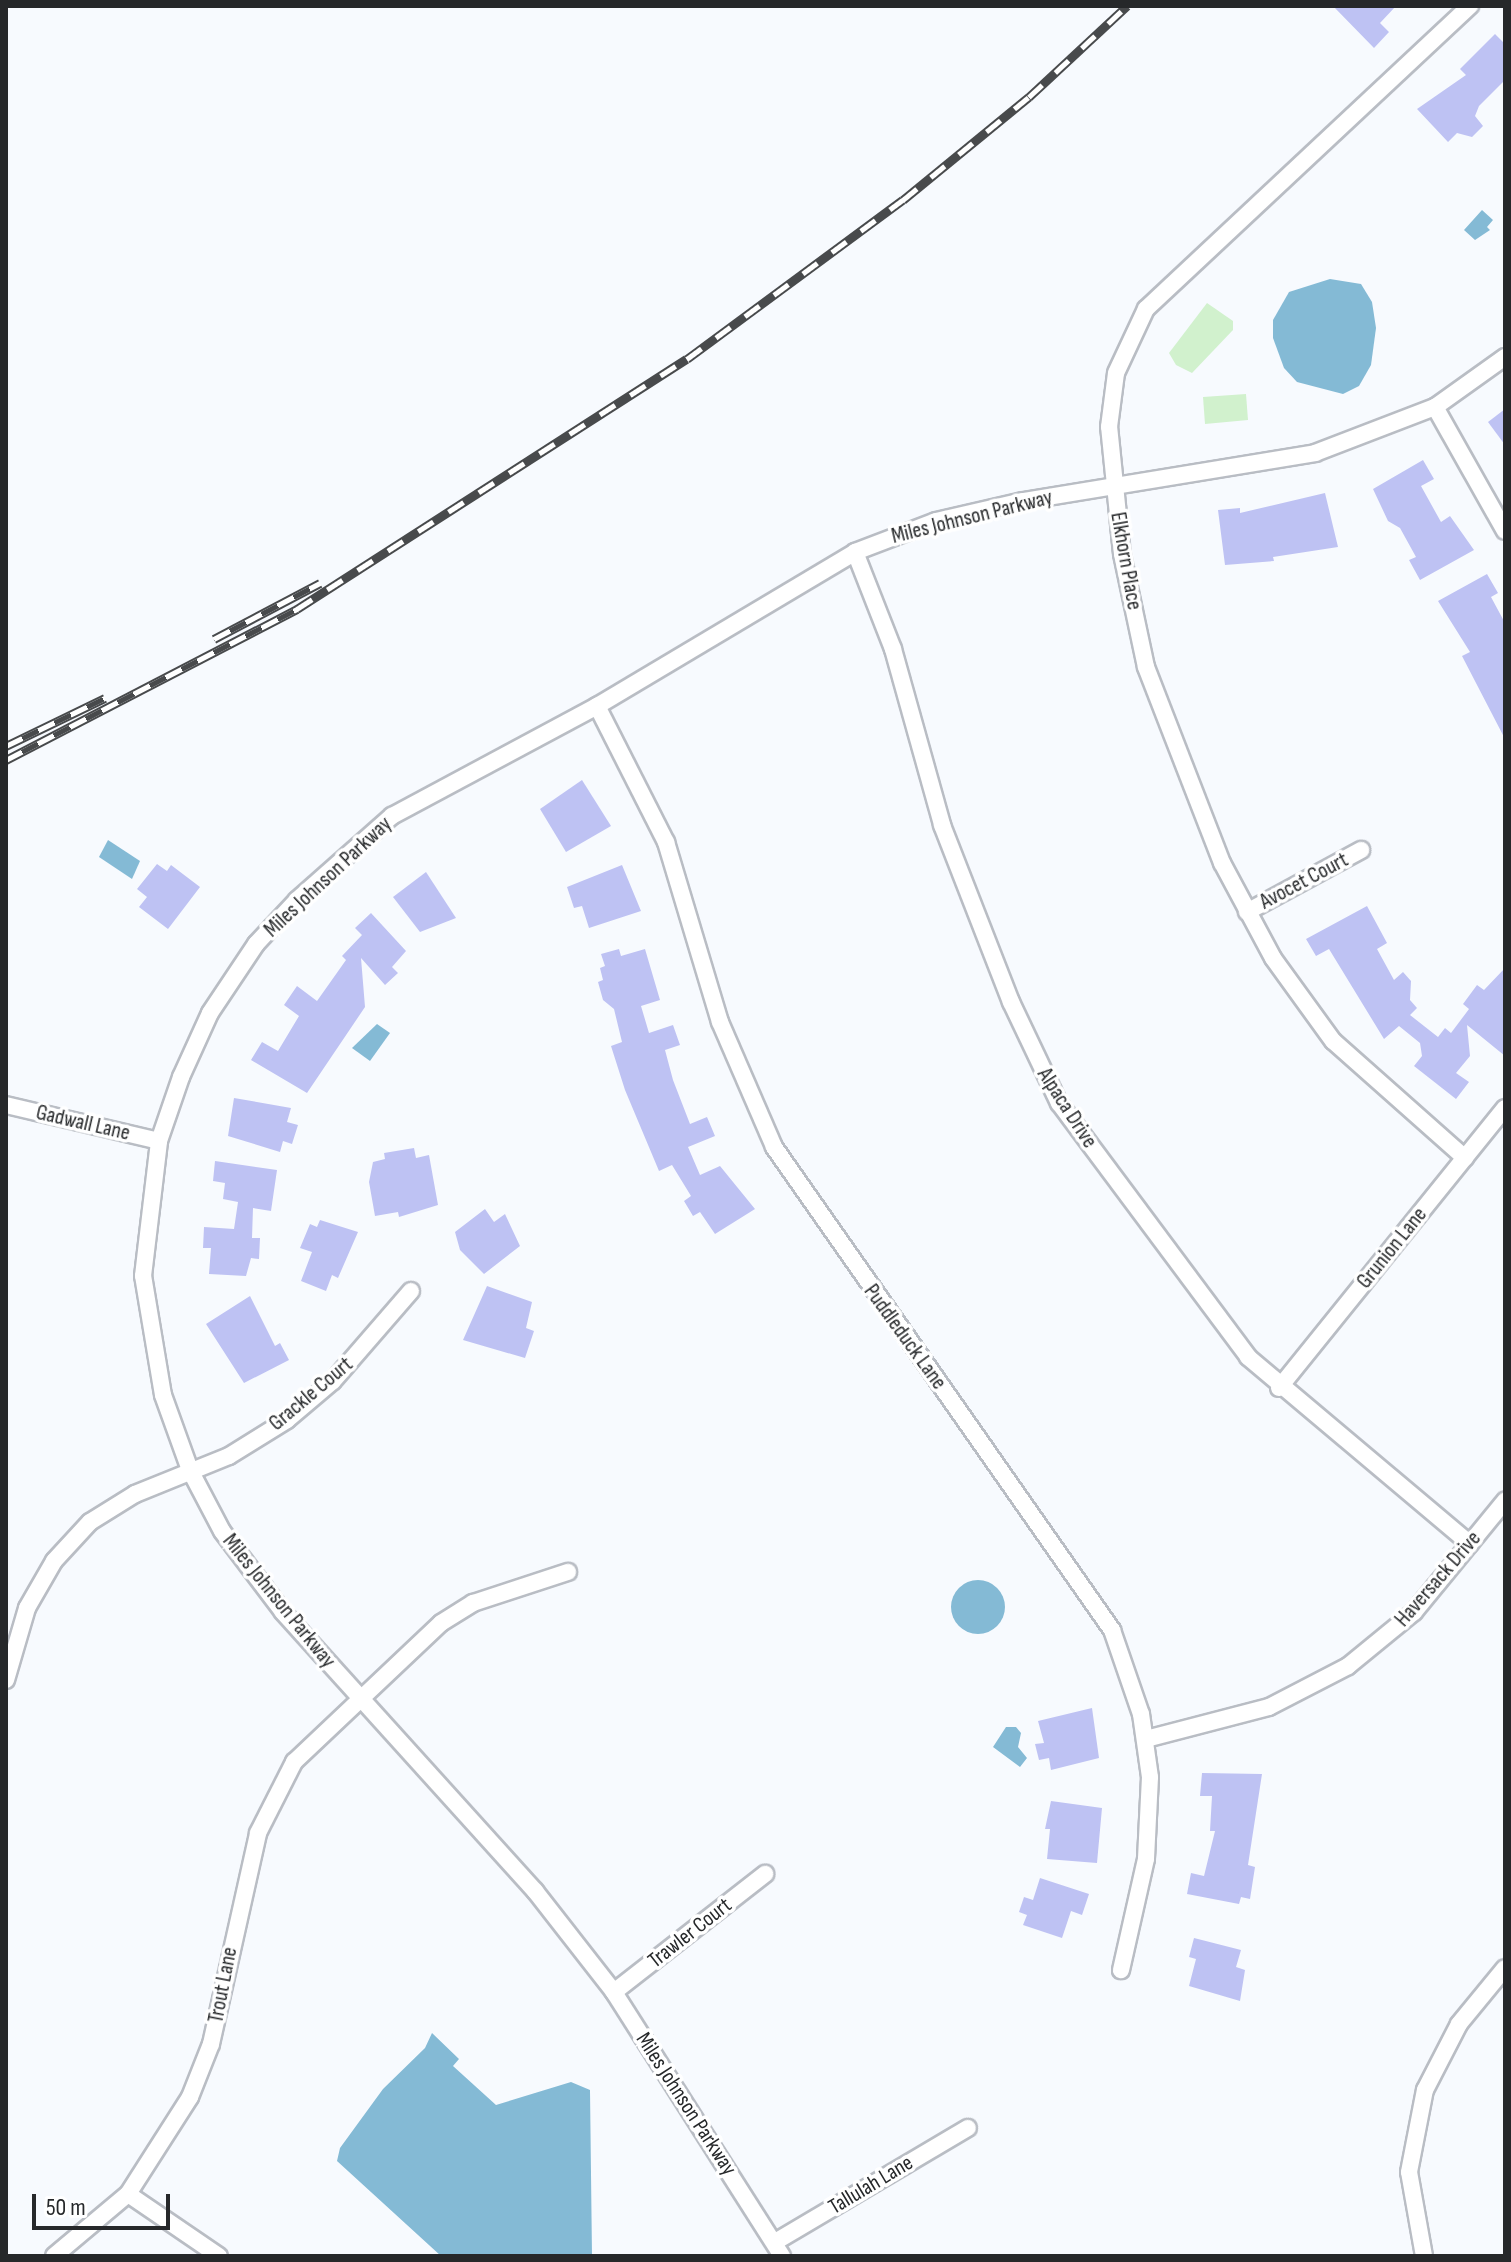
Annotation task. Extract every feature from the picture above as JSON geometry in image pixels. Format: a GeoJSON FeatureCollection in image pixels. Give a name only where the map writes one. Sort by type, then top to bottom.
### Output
{"type":"FeatureCollection","features":[{"type":"Feature","properties":{"kind":"street","name":"Elkhorn Place"},"geometry":{"type":"LineString","coordinates":[[1465,1158],[1333,1041],[1247,912],[1222,863],[1146,667],[1113,485],[1112,392],[1121,356],[1146,309],[1470,6]]}},
{"type":"Feature","properties":{"kind":"street","name":"Miles Johnson Parkway"},"geometry":{"type":"LineString","coordinates":[[778,2249],[614,1992],[535,1891],[249,1571],[190,1470],[163,1395],[143,1276],[159,1141],[210,1013],[256,944],[297,900],[392,816],[597,706],[855,552],[936,521],[1113,485],[1315,453],[1435,407],[1505,357]]}},
{"type":"Feature","properties":{"kind":"street"},"geometry":{"type":"LineString","coordinates":[[1435,407],[1505,531]]}},
{"type":"Feature","properties":{"kind":"street","name":"Alpaca Drive"},"geometry":{"type":"LineString","coordinates":[[855,552],[893,649],[942,825],[1041,1070],[1059,1103],[1220,1323],[1279,1388],[1470,1544]]}},
{"type":"Feature","properties":{"kind":"street","name":"Puddleduck Lane"},"geometry":{"type":"LineString","coordinates":[[597,706],[666,842],[720,1022],[768,1134],[831,1235],[1094,1600],[1129,1674],[1146,1739],[1146,1859],[1121,1970]]}},
{"type":"Feature","properties":{"kind":"street","name":"Avocet Court"},"geometry":{"type":"LineString","coordinates":[[1247,912],[1361,850]]}},
{"type":"Feature","properties":{"kind":"street","name":"Gadwall Lane"},"geometry":{"type":"LineString","coordinates":[[6,1105],[159,1141]]}},
{"type":"Feature","properties":{"kind":"street","name":"Grunion Lane"},"geometry":{"type":"LineString","coordinates":[[1279,1388],[1505,1108]]}},
{"type":"Feature","properties":{"kind":"street","name":"Grackle Court"},"geometry":{"type":"LineString","coordinates":[[6,1680],[27,1608],[74,1538],[113,1506],[190,1470],[229,1456],[287,1420],[333,1381],[411,1291]]}},
{"type":"Feature","properties":{"kind":"street","name":"Haversack Drive"},"geometry":{"type":"LineString","coordinates":[[1146,1739],[1269,1707],[1348,1666],[1414,1612],[1505,1501]]}},
{"type":"Feature","properties":{"kind":"street","name":"Trout Lane"},"geometry":{"type":"LineString","coordinates":[[54,2256],[128,2194],[176,2125],[207,2056],[265,1813],[294,1762],[359,1695],[441,1623],[473,1603],[568,1572]]}},
{"type":"Feature","properties":{"kind":"street","name":"Trawler Court"},"geometry":{"type":"LineString","coordinates":[[614,1992],[765,1874]]}},
{"type":"Feature","properties":{"kind":"street"},"geometry":{"type":"LineString","coordinates":[[1424,2256],[1409,2172],[1425,2090],[1459,2024],[1505,1968]]}},
{"type":"Feature","properties":{"kind":"street","name":"Tallulah Lane"},"geometry":{"type":"LineString","coordinates":[[778,2249],[968,2128]]}},
{"type":"Feature","properties":{"kind":"street"},"geometry":{"type":"LineString","coordinates":[[128,2194],[219,2256]]}},
{"type":"Feature","properties":{"kind":"green space"},"geometry":{"type":"Polygon","coordinates":[[[1207,303],[1233,321],[1233,330],[1192,373],[1176,365],[1169,353],[1207,303]]]}},
{"type":"Feature","properties":{"kind":"green space"},"geometry":{"type":"Polygon","coordinates":[[[1246,394],[1248,420],[1205,424],[1203,397],[1246,394]]]}},
{"type":"Feature","properties":{"kind":"water"},"geometry":{"type":"Polygon","coordinates":[[[1482,210],[1493,220],[1487,227],[1490,230],[1475,240],[1464,230],[1482,210]]]}},
{"type":"Feature","properties":{"kind":"water"},"geometry":{"type":"Polygon","coordinates":[[[1330,279],[1361,284],[1372,302],[1376,328],[1371,365],[1359,386],[1343,394],[1297,382],[1284,368],[1273,338],[1273,320],[1289,292],[1330,279]]]}},
{"type":"Feature","properties":{"kind":"water"},"geometry":{"type":"Polygon","coordinates":[[[108,840],[140,861],[132,879],[99,857],[108,840]]]}},
{"type":"Feature","properties":{"kind":"water"},"geometry":{"type":"Polygon","coordinates":[[[377,1024],[390,1033],[370,1061],[352,1048],[377,1024]]]}},
{"type":"Feature","properties":{"kind":"water"},"geometry":{"type":"Polygon","coordinates":[[[978,1580],[997,1588],[1005,1607],[997,1626],[978,1634],[959,1626],[951,1607],[959,1588],[978,1580]]]}},
{"type":"Feature","properties":{"kind":"water"},"geometry":{"type":"Polygon","coordinates":[[[1006,1727],[1016,1727],[1021,1733],[1018,1747],[1027,1758],[1020,1767],[993,1747],[1006,1727]]]}},
{"type":"Feature","properties":{"kind":"water"},"geometry":{"type":"Polygon","coordinates":[[[432,2033],[459,2059],[453,2066],[496,2105],[571,2082],[590,2090],[592,2256],[441,2256],[337,2161],[340,2148],[383,2089],[425,2048],[432,2033]]]}},
{"type":"Feature","properties":{"kind":"building"},"geometry":{"type":"Polygon","coordinates":[[[1333,6],[1396,6],[1380,23],[1389,32],[1374,48],[1333,6]]]}},
{"type":"Feature","properties":{"kind":"building"},"geometry":{"type":"Polygon","coordinates":[[[1495,34],[1505,44],[1505,80],[1479,106],[1475,116],[1483,126],[1472,137],[1457,133],[1448,142],[1417,109],[1466,75],[1460,69],[1495,34]]]}},
{"type":"Feature","properties":{"kind":"building"},"geometry":{"type":"Polygon","coordinates":[[[1505,409],[1505,445],[1488,422],[1505,409]]]}},
{"type":"Feature","properties":{"kind":"building"},"geometry":{"type":"Polygon","coordinates":[[[1423,460],[1434,479],[1421,486],[1441,522],[1450,516],[1474,550],[1420,580],[1409,560],[1416,557],[1400,528],[1388,521],[1373,489],[1423,460]]]}},
{"type":"Feature","properties":{"kind":"building"},"geometry":{"type":"Polygon","coordinates":[[[1325,493],[1338,547],[1273,557],[1274,561],[1225,565],[1218,510],[1240,508],[1240,513],[1325,493]]]}},
{"type":"Feature","properties":{"kind":"building"},"geometry":{"type":"Polygon","coordinates":[[[1487,574],[1498,593],[1491,597],[1505,623],[1505,739],[1462,656],[1470,652],[1438,601],[1487,574]]]}},
{"type":"Feature","properties":{"kind":"building"},"geometry":{"type":"Polygon","coordinates":[[[582,780],[611,826],[566,852],[540,809],[582,780]]]}},
{"type":"Feature","properties":{"kind":"building"},"geometry":{"type":"Polygon","coordinates":[[[157,864],[167,871],[171,865],[200,887],[168,929],[139,907],[147,897],[137,889],[157,864]]]}},
{"type":"Feature","properties":{"kind":"building"},"geometry":{"type":"Polygon","coordinates":[[[622,865],[641,911],[589,928],[582,906],[574,908],[567,887],[622,865]]]}},
{"type":"Feature","properties":{"kind":"building"},"geometry":{"type":"Polygon","coordinates":[[[426,872],[456,918],[420,932],[393,897],[426,872]]]}},
{"type":"Feature","properties":{"kind":"building"},"geometry":{"type":"Polygon","coordinates":[[[1367,906],[1387,943],[1377,949],[1394,980],[1403,972],[1411,981],[1410,1000],[1417,1008],[1410,1015],[1438,1037],[1445,1028],[1451,1033],[1469,1009],[1463,1004],[1477,985],[1484,990],[1505,968],[1505,1056],[1467,1025],[1470,1056],[1456,1073],[1469,1082],[1456,1099],[1414,1066],[1422,1056],[1420,1043],[1399,1026],[1384,1039],[1329,949],[1316,956],[1306,939],[1367,906]]]}},
{"type":"Feature","properties":{"kind":"building"},"geometry":{"type":"Polygon","coordinates":[[[371,913],[406,951],[392,967],[398,973],[385,985],[361,958],[365,1007],[307,1093],[251,1060],[262,1042],[278,1051],[299,1016],[284,1005],[297,986],[317,1001],[346,960],[342,956],[362,935],[355,928],[371,913]]]}},
{"type":"Feature","properties":{"kind":"building"},"geometry":{"type":"Polygon","coordinates":[[[619,949],[621,956],[645,949],[660,1000],[641,1006],[649,1033],[673,1025],[680,1045],[665,1050],[673,1080],[690,1124],[707,1117],[715,1136],[688,1147],[700,1175],[720,1166],[755,1209],[715,1234],[700,1212],[693,1216],[684,1201],[691,1196],[672,1165],[659,1171],[625,1090],[611,1046],[622,1042],[614,1009],[603,1000],[598,982],[603,980],[600,968],[605,966],[601,954],[619,949]]]}},
{"type":"Feature","properties":{"kind":"building"},"geometry":{"type":"Polygon","coordinates":[[[234,1098],[291,1108],[287,1122],[298,1125],[292,1144],[283,1141],[280,1152],[228,1136],[234,1098]]]}},
{"type":"Feature","properties":{"kind":"building"},"geometry":{"type":"Polygon","coordinates":[[[414,1148],[416,1158],[429,1155],[438,1205],[399,1217],[398,1212],[375,1216],[369,1182],[373,1162],[385,1159],[384,1153],[414,1148]]]}},
{"type":"Feature","properties":{"kind":"building"},"geometry":{"type":"Polygon","coordinates":[[[215,1161],[277,1170],[271,1211],[253,1208],[252,1238],[260,1238],[259,1259],[251,1258],[246,1276],[209,1274],[211,1248],[203,1248],[204,1227],[234,1229],[238,1202],[223,1199],[225,1183],[213,1181],[215,1161]]]}},
{"type":"Feature","properties":{"kind":"building"},"geometry":{"type":"Polygon","coordinates":[[[485,1209],[494,1222],[505,1214],[520,1246],[484,1274],[460,1250],[455,1232],[485,1209]]]}},
{"type":"Feature","properties":{"kind":"building"},"geometry":{"type":"Polygon","coordinates":[[[320,1220],[358,1232],[338,1278],[332,1275],[326,1291],[301,1281],[312,1252],[300,1248],[310,1224],[317,1227],[320,1220]]]}},
{"type":"Feature","properties":{"kind":"building"},"geometry":{"type":"Polygon","coordinates":[[[487,1286],[532,1302],[526,1328],[534,1331],[525,1358],[463,1340],[487,1286]]]}},
{"type":"Feature","properties":{"kind":"building"},"geometry":{"type":"Polygon","coordinates":[[[250,1296],[275,1346],[280,1343],[289,1360],[244,1383],[206,1324],[250,1296]]]}},
{"type":"Feature","properties":{"kind":"building"},"geometry":{"type":"Polygon","coordinates":[[[1092,1708],[1099,1758],[1051,1770],[1049,1758],[1039,1760],[1035,1744],[1044,1743],[1038,1721],[1092,1708]]]}},
{"type":"Feature","properties":{"kind":"building"},"geometry":{"type":"Polygon","coordinates":[[[1202,1773],[1262,1774],[1248,1865],[1255,1867],[1250,1899],[1241,1897],[1239,1904],[1187,1894],[1191,1873],[1204,1876],[1215,1831],[1210,1831],[1212,1796],[1200,1796],[1202,1773]]]}},
{"type":"Feature","properties":{"kind":"building"},"geometry":{"type":"Polygon","coordinates":[[[1051,1801],[1102,1808],[1097,1863],[1047,1859],[1050,1829],[1045,1829],[1051,1801]]]}},
{"type":"Feature","properties":{"kind":"building"},"geometry":{"type":"Polygon","coordinates":[[[1040,1878],[1089,1894],[1082,1915],[1071,1911],[1062,1938],[1023,1925],[1027,1915],[1019,1912],[1024,1897],[1033,1900],[1040,1878]]]}},
{"type":"Feature","properties":{"kind":"building"},"geometry":{"type":"Polygon","coordinates":[[[1194,1938],[1241,1950],[1236,1967],[1245,1970],[1240,2001],[1189,1986],[1196,1959],[1189,1957],[1194,1938]]]}},
{"type":"Feature","properties":{"kind":"railway"},"geometry":{"type":"LineString","coordinates":[[6,760],[297,609],[687,359],[903,200],[1029,97],[1127,6]]}},
{"type":"Feature","properties":{"kind":"railway"},"geometry":{"type":"LineString","coordinates":[[214,639],[320,583]]}},
{"type":"Feature","properties":{"kind":"railway"},"geometry":{"type":"LineString","coordinates":[[6,746],[105,698]]}}]}
